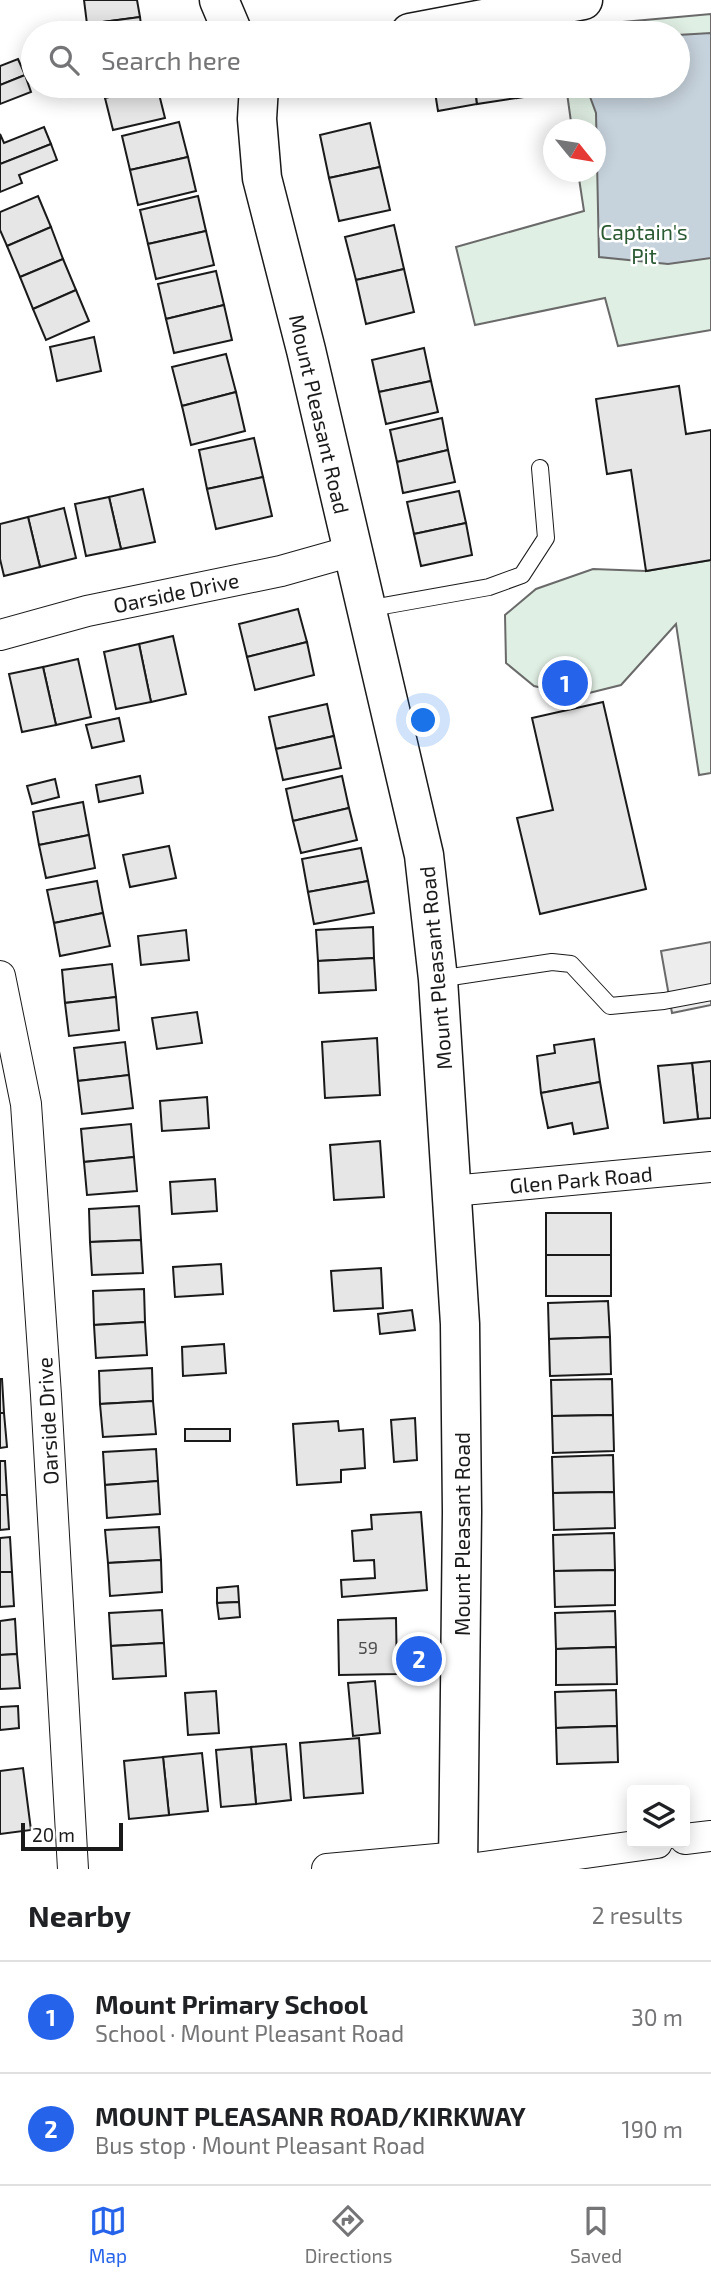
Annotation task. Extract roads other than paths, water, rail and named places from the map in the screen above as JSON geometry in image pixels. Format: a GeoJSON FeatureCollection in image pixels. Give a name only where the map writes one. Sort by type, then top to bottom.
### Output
{"type":"FeatureCollection","features":[{"type":"Feature","properties":{"kind":"street"},"geometry":{"type":"LineString","coordinates":[[219,0],[228,21]]}},
{"type":"Feature","properties":{"kind":"street"},"geometry":{"type":"LineString","coordinates":[[473,21],[583,0]]}},
{"type":"Feature","properties":{"kind":"street","name":"Mount Pleasant Road"},"geometry":{"type":"LineString","coordinates":[[258,98],[257,119],[262,178],[306,350],[424,855],[438,979],[460,1324],[462,1865]]}},
{"type":"Feature","properties":{"kind":"street","name":"Oarside Drive"},"geometry":{"type":"LineString","coordinates":[[0,635],[87,611],[281,571],[352,551]]}},
{"type":"Feature","properties":{"kind":"street","name":"Oarside Drive"},"geometry":{"type":"LineString","coordinates":[[0,976],[3,1015],[26,1104],[73,1869]]}},
{"type":"Feature","properties":{"kind":"street","name":"Glen Park Road"},"geometry":{"type":"LineString","coordinates":[[452,1191],[711,1167]]}},
{"type":"Feature","properties":{"kind":"street"},"geometry":{"type":"LineString","coordinates":[[690,1838],[711,1836]]}},
{"type":"Feature","properties":{"kind":"street"},"geometry":{"type":"LineString","coordinates":[[327,1869],[462,1865],[627,1846]]}},
{"type":"Feature","properties":{"kind":"lane"},"geometry":{"type":"LineString","coordinates":[[366,609],[489,587],[522,575],[546,538],[540,468]]}},
{"type":"Feature","properties":{"kind":"lane"},"geometry":{"type":"LineString","coordinates":[[438,979],[552,962],[571,964],[610,1006],[664,1001],[711,992]]}},
{"type":"Feature","properties":{"kind":"place","name":"Mount Primary School"},"geometry":{"type":"Point","coordinates":[565,683]}},
{"type":"Feature","properties":{"kind":"place","name":"MOUNT PLEASANR ROAD/KIRKWAY"},"geometry":{"type":"Point","coordinates":[419,1659]}},
{"type":"Feature","properties":{"kind":"park label","name":"Captain's Pit"},"geometry":{"type":"Point","coordinates":[644,243]}}]}
